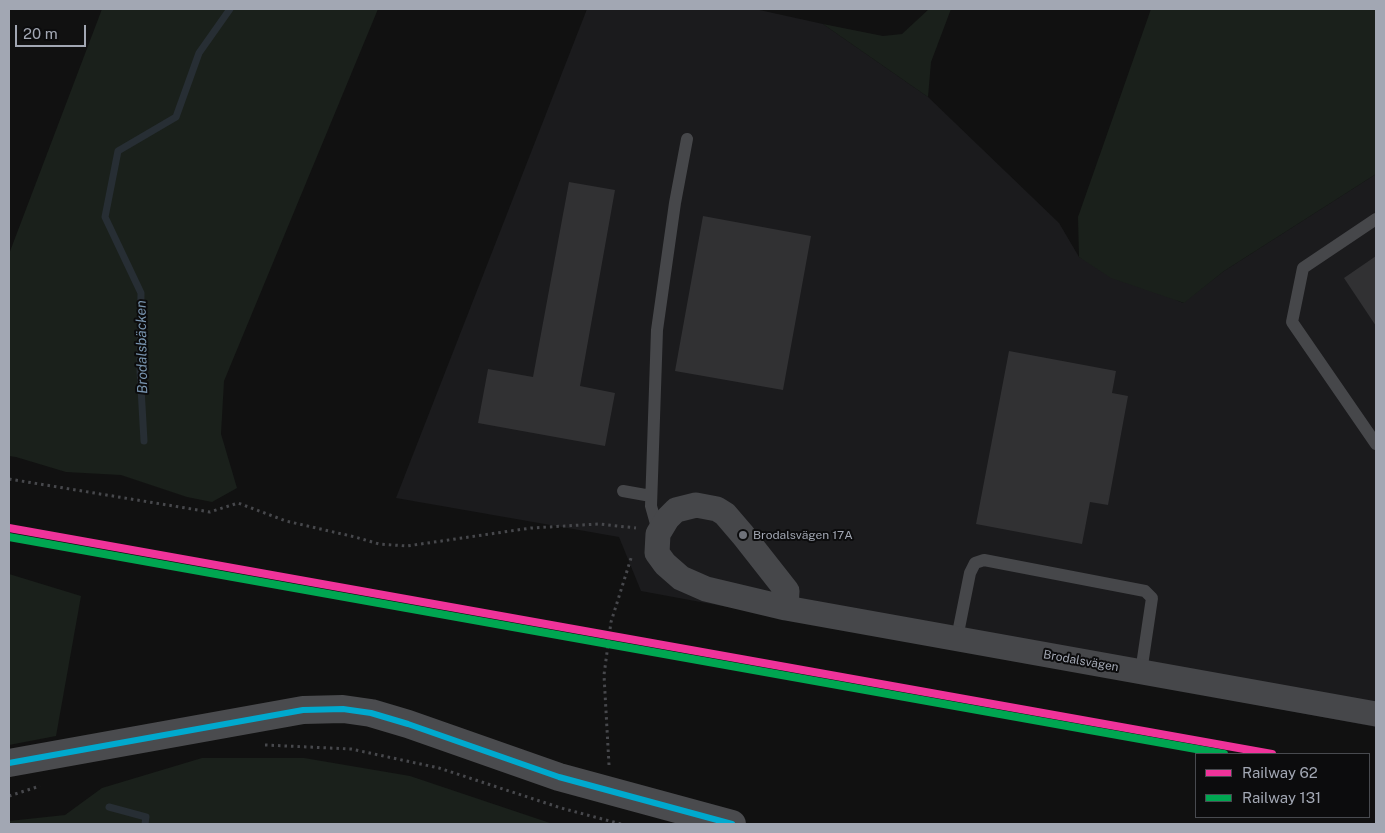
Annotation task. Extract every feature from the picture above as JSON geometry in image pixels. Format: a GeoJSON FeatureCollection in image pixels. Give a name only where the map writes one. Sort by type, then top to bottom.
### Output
{"type":"FeatureCollection","features":[{"type":"Feature","properties":{"kind":"street"},"geometry":{"type":"LineString","coordinates":[[649,532],[676,510],[696,505],[717,509],[725,514],[743,534],[787,591],[786,608]]}},
{"type":"Feature","properties":{"kind":"street","name":"Brodalsvägen"},"geometry":{"type":"LineString","coordinates":[[649,532],[657,553],[665,564],[680,578],[706,589],[786,608],[1376,714]]}},
{"type":"Feature","properties":{"kind":"street"},"geometry":{"type":"LineString","coordinates":[[9,763],[303,710],[343,710],[371,713],[559,776],[732,824]]}},
{"type":"Feature","properties":{"kind":"lane"},"geometry":{"type":"LineString","coordinates":[[649,532],[658,330],[675,203],[687,139]]}},
{"type":"Feature","properties":{"kind":"lane"},"geometry":{"type":"LineString","coordinates":[[1376,219],[1303,268],[1292,322],[1376,444]]}},
{"type":"Feature","properties":{"kind":"lane"},"geometry":{"type":"LineString","coordinates":[[623,492],[651,496]]}},
{"type":"Feature","properties":{"kind":"lane"},"geometry":{"type":"LineString","coordinates":[[957,638],[970,573],[975,563],[984,560],[1145,591],[1152,598],[1141,672]]}},
{"type":"Feature","properties":{"kind":"path"},"geometry":{"type":"LineString","coordinates":[[9,479],[210,512],[238,503],[286,521],[355,536],[379,544],[407,546],[531,528],[599,524],[649,532],[611,622],[604,675],[611,791]]}},
{"type":"Feature","properties":{"kind":"path"},"geometry":{"type":"LineString","coordinates":[[262,745],[351,749],[439,768],[560,808],[621,824]]}},
{"type":"Feature","properties":{"kind":"path"},"geometry":{"type":"LineString","coordinates":[[9,796],[45,784]]}},
{"type":"Feature","properties":{"kind":"shaded area"},"geometry":{"type":"Polygon","coordinates":[[[102,9],[378,9],[224,381],[221,434],[237,488],[212,502],[187,497],[121,475],[66,472],[9,456],[9,254],[102,9]]]}},
{"type":"Feature","properties":{"kind":"shaded area"},"geometry":{"type":"Polygon","coordinates":[[[587,9],[755,9],[823,24],[928,97],[1059,223],[1079,257],[1183,303],[1224,271],[1376,174],[1376,727],[641,591],[619,537],[396,498],[587,9]]]}},
{"type":"Feature","properties":{"kind":"shaded area"},"geometry":{"type":"Polygon","coordinates":[[[929,9],[951,9],[931,62],[928,97],[823,24],[883,36],[902,34],[929,9]]]}},
{"type":"Feature","properties":{"kind":"shaded area"},"geometry":{"type":"Polygon","coordinates":[[[1151,9],[1376,9],[1376,174],[1224,271],[1184,303],[1111,278],[1079,257],[1078,217],[1151,9]]]}},
{"type":"Feature","properties":{"kind":"shaded area"},"geometry":{"type":"Polygon","coordinates":[[[9,574],[81,596],[56,736],[9,745],[9,574]]]}},
{"type":"Feature","properties":{"kind":"shaded area"},"geometry":{"type":"Polygon","coordinates":[[[202,758],[304,758],[410,776],[553,824],[9,824],[9,821],[65,815],[102,788],[202,758]]]}},
{"type":"Feature","properties":{"kind":"building"},"geometry":{"type":"Polygon","coordinates":[[[569,182],[615,190],[580,386],[615,393],[605,446],[478,423],[488,369],[533,377],[569,182]]]}},
{"type":"Feature","properties":{"kind":"building"},"geometry":{"type":"Polygon","coordinates":[[[703,216],[811,236],[783,390],[675,371],[703,216]]]}},
{"type":"Feature","properties":{"kind":"building"},"geometry":{"type":"Polygon","coordinates":[[[1376,256],[1376,326],[1344,278],[1376,256]]]}},
{"type":"Feature","properties":{"kind":"building"},"geometry":{"type":"Polygon","coordinates":[[[1009,351],[1116,371],[1112,393],[1128,396],[1108,505],[1090,502],[1082,544],[976,524],[1009,351]]]}},
{"type":"Feature","properties":{"kind":"waterway","name":"Brodalsbäcken"},"geometry":{"type":"LineString","coordinates":[[144,441],[140,370],[141,293],[105,217],[118,151],[176,117],[199,53],[230,9]]}},
{"type":"Feature","properties":{"kind":"waterway"},"geometry":{"type":"LineString","coordinates":[[109,807],[146,817],[145,824]]}},
{"type":"Feature","properties":{"kind":"rail line","name":"62"},"geometry":{"type":"LineString","coordinates":[[9,528],[1266,753]]}},
{"type":"Feature","properties":{"kind":"rail line","name":"131"},"geometry":{"type":"LineString","coordinates":[[9,537],[1218,753]]}},
{"type":"Feature","properties":{"kind":"transit line"},"geometry":{"type":"LineString","coordinates":[[9,763],[303,710],[343,709],[371,713],[408,724],[559,777],[732,824]]}},
{"type":"Feature","properties":{"kind":"place","name":"Brodalsvägen 17A"},"geometry":{"type":"Point","coordinates":[743,535]}}]}
